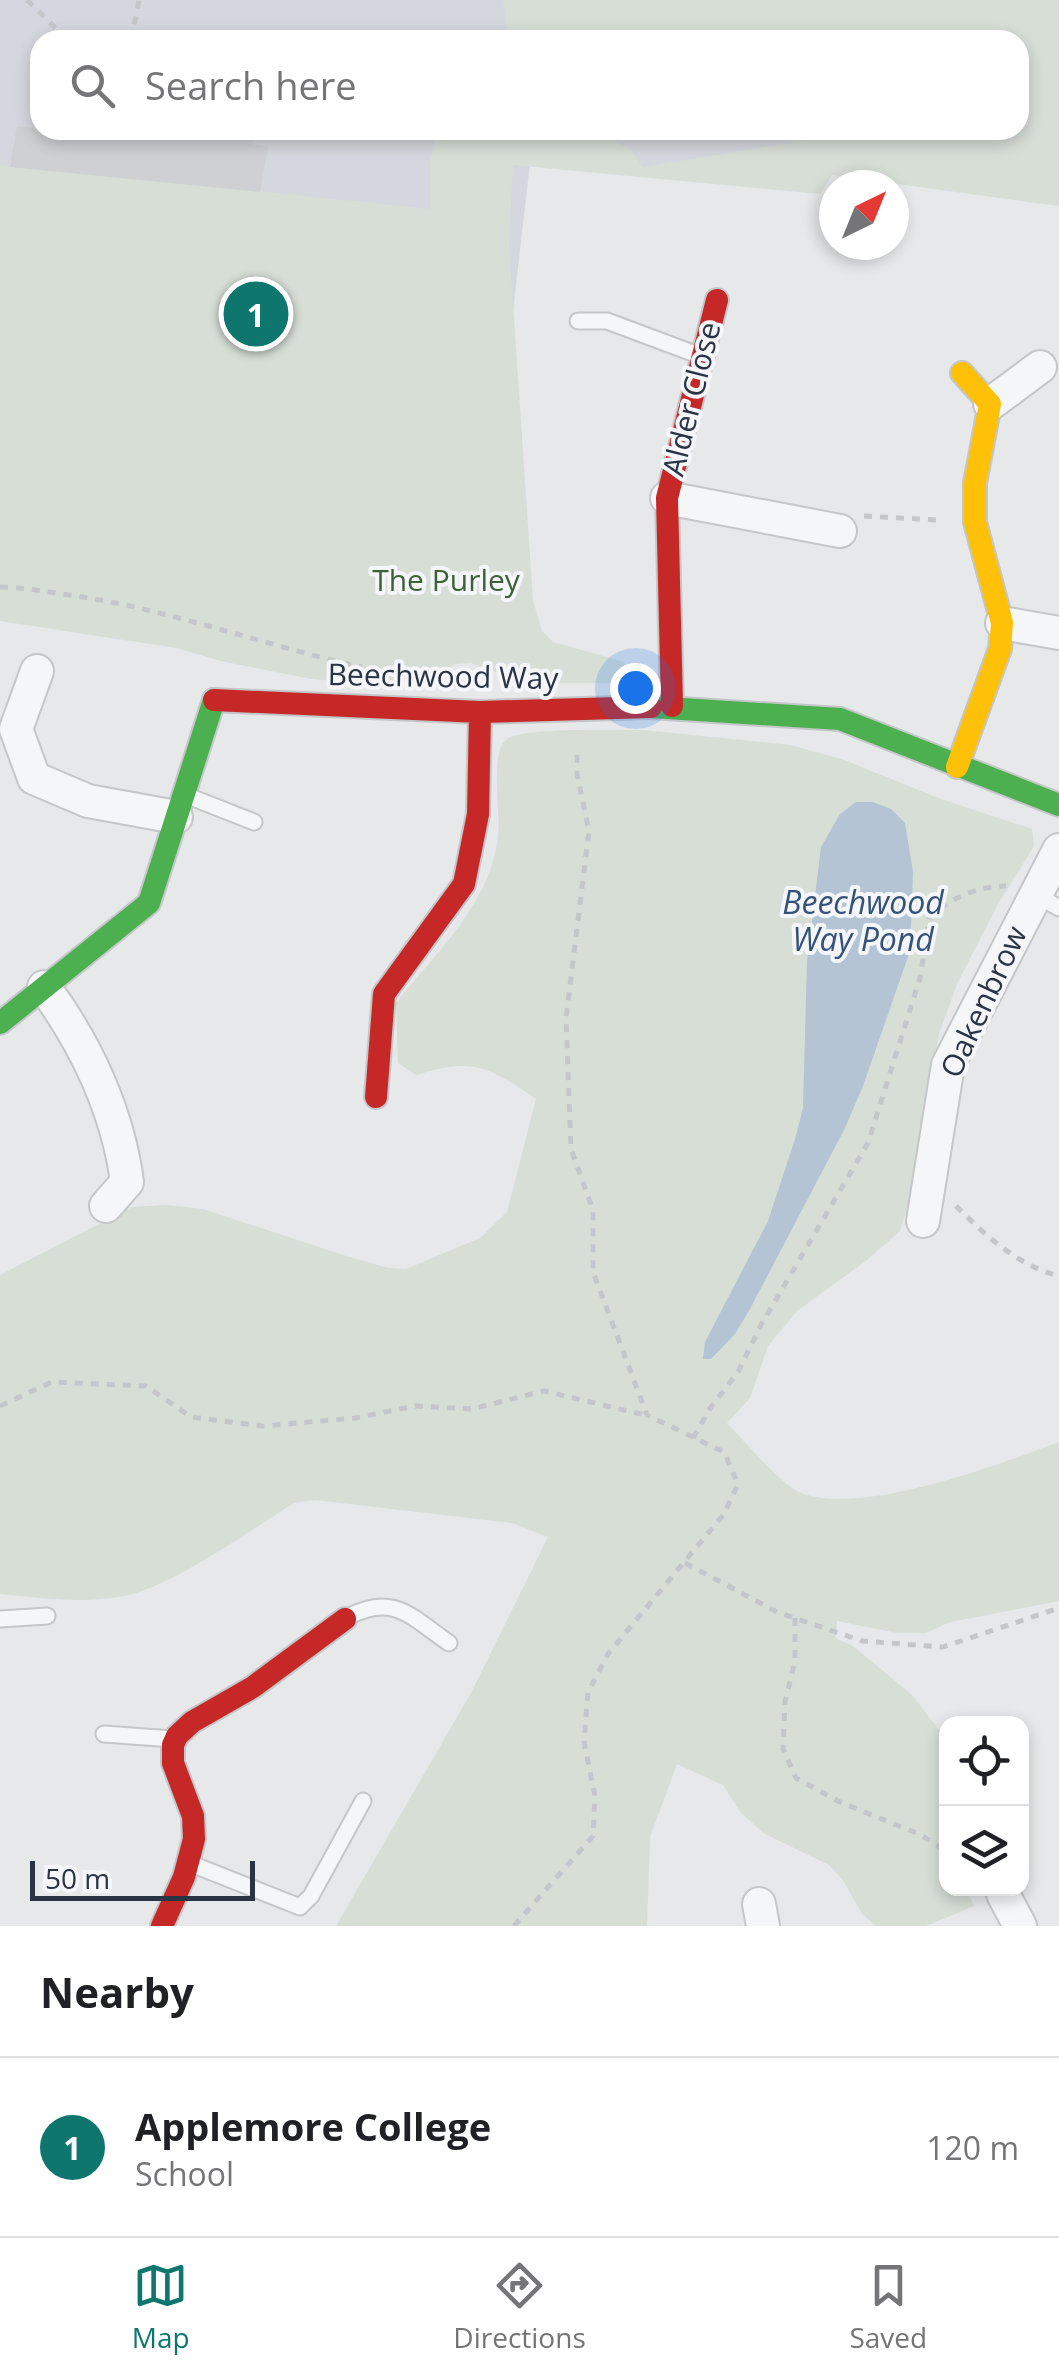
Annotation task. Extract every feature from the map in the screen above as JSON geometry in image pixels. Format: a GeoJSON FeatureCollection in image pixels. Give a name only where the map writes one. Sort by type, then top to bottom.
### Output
{"type":"FeatureCollection","features":[{"type":"Feature","properties":{"kind":"street","name":"Alder Close"},"geometry":{"type":"LineString","coordinates":[[672,706],[666,498],[716,300]]}},
{"type":"Feature","properties":{"kind":"street"},"geometry":{"type":"LineString","coordinates":[[990,404],[1050,370]]}},
{"type":"Feature","properties":{"kind":"street"},"geometry":{"type":"LineString","coordinates":[[962,373],[990,404]]}},
{"type":"Feature","properties":{"kind":"street"},"geometry":{"type":"LineString","coordinates":[[958,767],[1000,649],[1002,623],[975,522],[976,483],[990,404]]}},
{"type":"Feature","properties":{"kind":"street","name":"Alder Close"},"geometry":{"type":"LineString","coordinates":[[666,498],[840,530]]}},
{"type":"Feature","properties":{"kind":"street"},"geometry":{"type":"LineString","coordinates":[[1002,623],[1059,633]]}},
{"type":"Feature","properties":{"kind":"street"},"geometry":{"type":"LineString","coordinates":[[37,670],[16,729],[13,758],[34,778],[88,800],[180,806]]}},
{"type":"Feature","properties":{"kind":"street","name":"Beechwood Way"},"geometry":{"type":"LineString","coordinates":[[0,1024],[150,903],[214,700],[480,712],[672,706],[840,720],[1059,805]]}},
{"type":"Feature","properties":{"kind":"street"},"geometry":{"type":"LineString","coordinates":[[376,1097],[384,994],[464,884],[478,814],[480,712]]}},
{"type":"Feature","properties":{"kind":"street","name":"Oakenbrow"},"geometry":{"type":"LineString","coordinates":[[923,1221],[948,1065],[1044,896],[1059,850]]}},
{"type":"Feature","properties":{"kind":"street"},"geometry":{"type":"LineString","coordinates":[[44,987],[69,1022],[96,1077],[122,1148],[128,1182],[106,1206]]}},
{"type":"Feature","properties":{"kind":"street"},"geometry":{"type":"LineString","coordinates":[[162,1926],[190,1864],[195,1823],[173,1764],[172,1746],[182,1731],[204,1714],[240,1695],[345,1619]]}},
{"type":"Feature","properties":{"kind":"street"},"geometry":{"type":"LineString","coordinates":[[1004,1896],[1020,1926]]}},
{"type":"Feature","properties":{"kind":"lane"},"geometry":{"type":"LineString","coordinates":[[578,321],[607,321],[702,356]]}},
{"type":"Feature","properties":{"kind":"lane"},"geometry":{"type":"LineString","coordinates":[[180,806],[254,822]]}},
{"type":"Feature","properties":{"kind":"lane"},"geometry":{"type":"LineString","coordinates":[[345,1619],[364,1608],[383,1604],[403,1610],[449,1644]]}},
{"type":"Feature","properties":{"kind":"lane"},"geometry":{"type":"LineString","coordinates":[[0,1619],[48,1616]]}},
{"type":"Feature","properties":{"kind":"lane"},"geometry":{"type":"LineString","coordinates":[[104,1734],[177,1740]]}},
{"type":"Feature","properties":{"kind":"lane"},"geometry":{"type":"LineString","coordinates":[[190,1864],[300,1908],[311,1896],[363,1801]]}},
{"type":"Feature","properties":{"kind":"path"},"geometry":{"type":"LineString","coordinates":[[27,0],[58,30]]}},
{"type":"Feature","properties":{"kind":"path"},"geometry":{"type":"LineString","coordinates":[[133,30],[139,0]]}},
{"type":"Feature","properties":{"kind":"path"},"geometry":{"type":"LineString","coordinates":[[840,530],[864,516],[975,522]]}},
{"type":"Feature","properties":{"kind":"path"},"geometry":{"type":"LineString","coordinates":[[0,587],[94,598],[365,667]]}},
{"type":"Feature","properties":{"kind":"path"},"geometry":{"type":"LineString","coordinates":[[577,709],[578,774],[589,832],[566,1018],[571,1150],[593,1210],[593,1272],[647,1415]]}},
{"type":"Feature","properties":{"kind":"path"},"geometry":{"type":"LineString","coordinates":[[692,1439],[710,1407],[738,1372],[761,1325],[868,1143],[920,978],[930,916],[955,896],[990,886],[1044,896]]}},
{"type":"Feature","properties":{"kind":"path"},"geometry":{"type":"LineString","coordinates":[[930,1178],[988,1238],[1044,1272],[1059,1276]]}},
{"type":"Feature","properties":{"kind":"path"},"geometry":{"type":"LineString","coordinates":[[0,1406],[52,1382],[146,1386],[191,1417],[264,1426],[355,1418],[415,1406],[472,1409],[544,1391],[647,1415],[724,1452],[738,1484],[724,1514],[608,1654],[588,1692],[584,1742],[596,1796],[593,1836],[514,1926]]}},
{"type":"Feature","properties":{"kind":"path"},"geometry":{"type":"LineString","coordinates":[[685,1563],[776,1612],[862,1641],[943,1647],[1059,1608]]}},
{"type":"Feature","properties":{"kind":"path"},"geometry":{"type":"LineString","coordinates":[[795,1618],[795,1662],[785,1702],[783,1749],[796,1778],[939,1847]]}},
{"type":"Feature","properties":{"kind":"shaded area"},"geometry":{"type":"Polygon","coordinates":[[[0,0],[1059,0],[1059,184],[909,178],[909,170],[819,170],[819,174],[530,163],[486,547],[0,443],[0,0]]]}},
{"type":"Feature","properties":{"kind":"green space","name":"The Purley"},"geometry":{"type":"Polygon","coordinates":[[[503,0],[1059,0],[1059,206],[909,186],[909,170],[819,170],[819,194],[513,165],[509,244],[533,600],[542,631],[553,642],[624,662],[631,672],[625,683],[526,683],[471,663],[454,664],[433,679],[362,683],[312,679],[176,648],[0,621],[0,164],[430,209],[434,140],[614,140],[631,150],[643,167],[802,141],[792,140],[1029,140],[1029,30],[508,30],[503,0]]]}},
{"type":"Feature","properties":{"kind":"green space"},"geometry":{"type":"Polygon","coordinates":[[[643,730],[791,745],[844,760],[941,799],[1032,829],[1034,846],[998,904],[957,984],[939,1034],[909,1201],[900,1231],[797,1311],[768,1346],[750,1398],[727,1423],[791,1487],[824,1498],[856,1498],[929,1485],[1059,1442],[1059,1601],[950,1622],[926,1633],[897,1633],[837,1621],[835,1638],[853,1646],[912,1695],[939,1730],[939,1896],[969,1896],[974,1906],[926,1926],[876,1926],[862,1914],[843,1880],[829,1865],[765,1834],[741,1813],[723,1785],[677,1764],[650,1837],[647,1926],[336,1926],[471,1693],[548,1537],[512,1523],[315,1500],[294,1503],[210,1556],[143,1591],[93,1600],[0,1594],[0,1275],[132,1207],[203,1209],[346,1256],[406,1269],[480,1238],[507,1212],[536,1099],[479,1068],[452,1067],[416,1075],[398,1063],[396,1003],[459,926],[485,883],[498,836],[498,757],[507,739],[550,731],[643,730]]]}},
{"type":"Feature","properties":{"kind":"water","name":"Beechwood Way Pond"},"geometry":{"type":"Polygon","coordinates":[[[856,802],[873,802],[891,809],[905,823],[913,872],[910,951],[845,1128],[735,1334],[711,1359],[703,1359],[705,1342],[768,1221],[795,1139],[803,1108],[807,961],[821,847],[840,814],[856,802]]]}},
{"type":"Feature","properties":{"kind":"building"},"geometry":{"type":"Polygon","coordinates":[[[17,126],[30,128],[30,140],[253,140],[252,144],[268,147],[260,192],[10,167],[17,126]]]}},
{"type":"Feature","properties":{"kind":"traffic: fast"},"geometry":{"type":"LineString","coordinates":[[0,1023],[149,903],[214,700]]}},
{"type":"Feature","properties":{"kind":"traffic: fast"},"geometry":{"type":"LineString","coordinates":[[651,707],[840,719],[1059,805]]}},
{"type":"Feature","properties":{"kind":"traffic: slow"},"geometry":{"type":"LineString","coordinates":[[957,767],[1000,649],[1002,623],[975,522],[975,483],[990,404],[962,373]]}},
{"type":"Feature","properties":{"kind":"traffic: jam"},"geometry":{"type":"LineString","coordinates":[[672,706],[667,498],[717,300]]}},
{"type":"Feature","properties":{"kind":"traffic: jam"},"geometry":{"type":"LineString","coordinates":[[214,700],[480,712],[651,707]]}},
{"type":"Feature","properties":{"kind":"traffic: jam"},"geometry":{"type":"LineString","coordinates":[[376,1097],[384,994],[464,884],[478,814],[480,712]]}},
{"type":"Feature","properties":{"kind":"traffic: jam"},"geometry":{"type":"LineString","coordinates":[[162,1926],[184,1877],[194,1839],[193,1816],[173,1763],[177,1736],[192,1722],[253,1687],[345,1619]]}},
{"type":"Feature","properties":{"kind":"place","name":"Applemore College"},"geometry":{"type":"Point","coordinates":[256,314]}}]}
